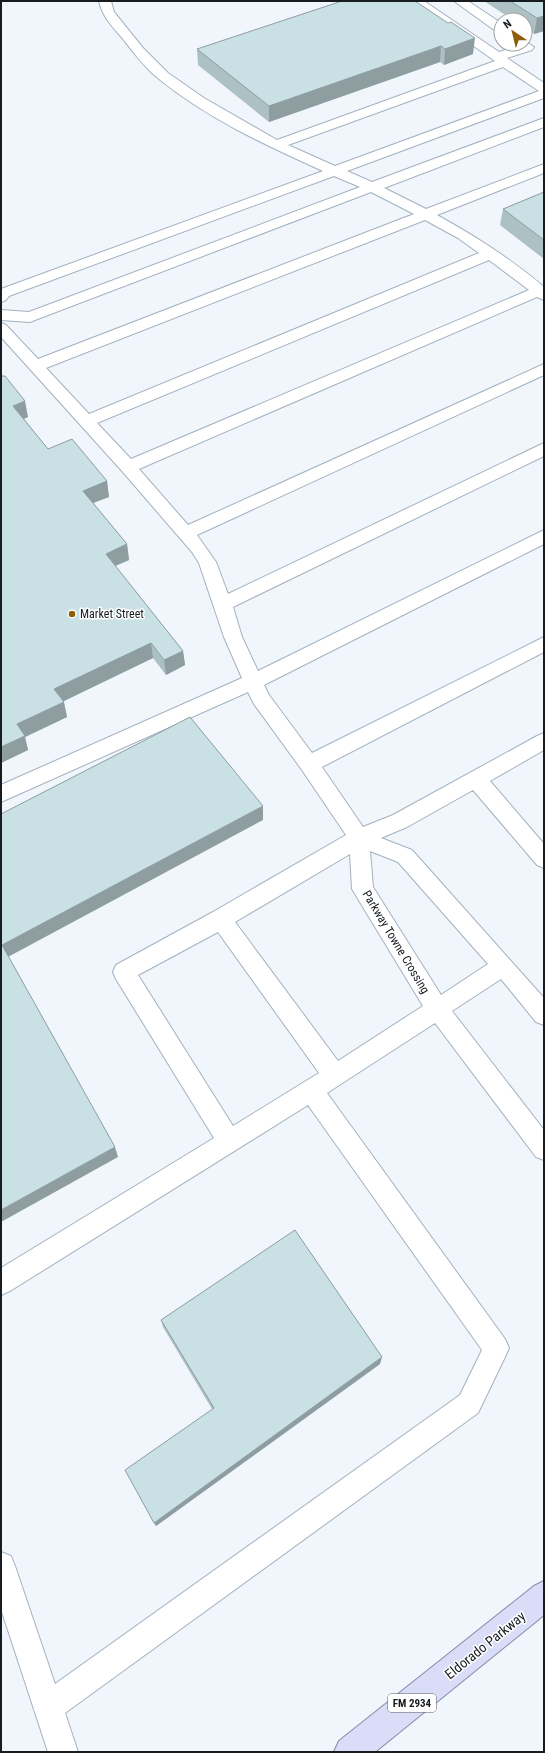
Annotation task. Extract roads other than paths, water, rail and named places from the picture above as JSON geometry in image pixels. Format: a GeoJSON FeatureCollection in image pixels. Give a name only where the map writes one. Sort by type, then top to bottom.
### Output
{"type":"FeatureCollection","features":[{"type":"Feature","properties":{"kind":"main road","name":"Eldorado Parkway"},"geometry":{"type":"LineString","coordinates":[[350,1752],[544,1596]]}},
{"type":"Feature","properties":{"kind":"lane"},"geometry":{"type":"LineString","coordinates":[[105,1],[108,13],[139,51],[163,76],[199,101],[276,145],[400,200],[424,213],[463,235],[522,276],[541,293],[128,467]]}},
{"type":"Feature","properties":{"kind":"lane"},"geometry":{"type":"LineString","coordinates":[[416,1],[544,89]]}},
{"type":"Feature","properties":{"kind":"lane"},"geometry":{"type":"LineString","coordinates":[[460,1],[493,24]]}},
{"type":"Feature","properties":{"kind":"lane"},"geometry":{"type":"LineString","coordinates":[[276,145],[502,60],[517,52]]}},
{"type":"Feature","properties":{"kind":"lane"},"geometry":{"type":"LineString","coordinates":[[1,297],[3,294],[337,172],[544,94]]}},
{"type":"Feature","properties":{"kind":"lane"},"geometry":{"type":"LineString","coordinates":[[1,315],[30,317],[544,122]]}},
{"type":"Feature","properties":{"kind":"lane"},"geometry":{"type":"LineString","coordinates":[[36,366],[424,213],[544,168]]}},
{"type":"Feature","properties":{"kind":"lane"},"geometry":{"type":"LineString","coordinates":[[86,420],[490,254]]}},
{"type":"Feature","properties":{"kind":"lane"},"geometry":{"type":"LineString","coordinates":[[1,328],[128,467],[186,533],[207,562],[232,637],[261,699],[309,764],[359,838],[405,856],[503,966],[544,1015]]}},
{"type":"Feature","properties":{"kind":"lane"},"geometry":{"type":"LineString","coordinates":[[186,533],[544,369]]}},
{"type":"Feature","properties":{"kind":"lane"},"geometry":{"type":"LineString","coordinates":[[222,604],[544,449]]}},
{"type":"Feature","properties":{"kind":"lane"},"geometry":{"type":"LineString","coordinates":[[1,794],[252,682],[544,536]]}},
{"type":"Feature","properties":{"kind":"lane"},"geometry":{"type":"LineString","coordinates":[[309,764],[544,644]]}},
{"type":"Feature","properties":{"kind":"lane"},"geometry":{"type":"LineString","coordinates":[[229,1141],[124,972],[221,919],[359,838],[400,821],[544,741]]}},
{"type":"Feature","properties":{"kind":"lane"},"geometry":{"type":"LineString","coordinates":[[476,779],[544,859]]}},
{"type":"Feature","properties":{"kind":"lane","name":"Parkway Towne Crossing"},"geometry":{"type":"LineString","coordinates":[[359,838],[363,889],[438,1010],[544,1149]]}},
{"type":"Feature","properties":{"kind":"lane"},"geometry":{"type":"LineString","coordinates":[[221,919],[335,1076]]}},
{"type":"Feature","properties":{"kind":"lane"},"geometry":{"type":"LineString","coordinates":[[1,1282],[312,1091],[438,1010],[503,966]]}},
{"type":"Feature","properties":{"kind":"lane"},"geometry":{"type":"LineString","coordinates":[[48,1707],[469,1404],[496,1348],[312,1091]]}},
{"type":"Feature","properties":{"kind":"lane"},"geometry":{"type":"LineString","coordinates":[[1,1566],[63,1752]]}},
{"type":"Feature","properties":{"kind":"place","name":"Market Street"},"geometry":{"type":"Point","coordinates":[72,614]}}]}
